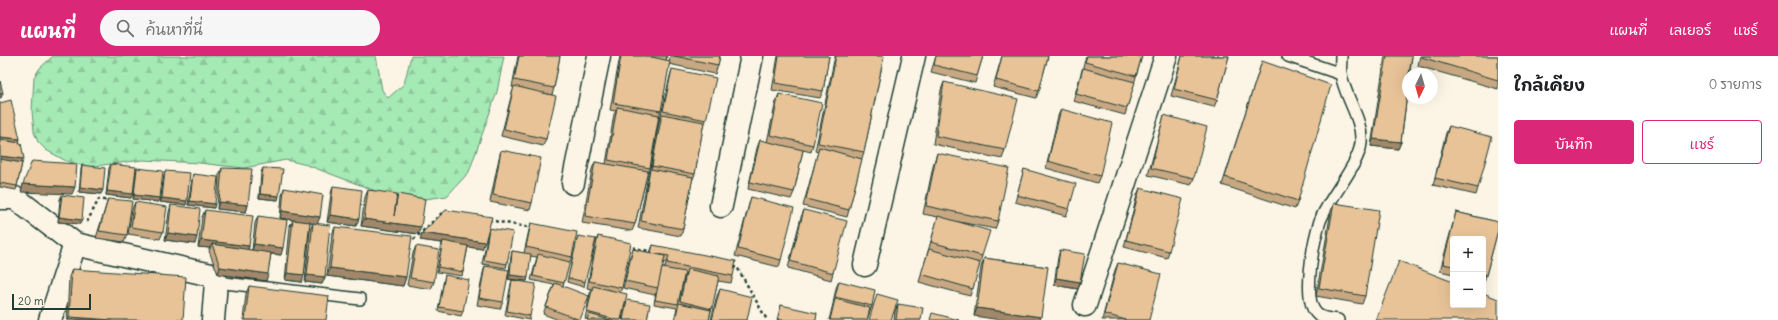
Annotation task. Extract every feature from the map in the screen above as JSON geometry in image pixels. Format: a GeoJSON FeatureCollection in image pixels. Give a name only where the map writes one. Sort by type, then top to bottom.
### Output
{"type":"FeatureCollection","features":[{"type":"Feature","properties":{"kind":"street"},"geometry":{"type":"LineString","coordinates":[[573,183],[599,56]]}},
{"type":"Feature","properties":{"kind":"street"},"geometry":{"type":"LineString","coordinates":[[721,206],[752,56]]}},
{"type":"Feature","properties":{"kind":"street"},"geometry":{"type":"LineString","coordinates":[[865,265],[914,56]]}},
{"type":"Feature","properties":{"kind":"street"},"geometry":{"type":"LineString","coordinates":[[1085,305],[1166,56]]}},
{"type":"Feature","properties":{"kind":"street"},"geometry":{"type":"LineString","coordinates":[[0,198],[15,198],[75,244],[211,275],[216,282],[213,320]]}},
{"type":"Feature","properties":{"kind":"street"},"geometry":{"type":"LineString","coordinates":[[50,320],[75,244]]}},
{"type":"Feature","properties":{"kind":"lane"},"geometry":{"type":"LineString","coordinates":[[1288,56],[1341,74]]}},
{"type":"Feature","properties":{"kind":"lane"},"geometry":{"type":"LineString","coordinates":[[1338,320],[1327,319],[1316,313],[1310,301],[1311,261],[1320,221],[1351,167],[1361,145],[1360,129],[1341,74],[1341,56]]}},
{"type":"Feature","properties":{"kind":"lane"},"geometry":{"type":"LineString","coordinates":[[216,282],[360,299]]}},
{"type":"Feature","properties":{"kind":"path"},"geometry":{"type":"LineString","coordinates":[[75,244],[99,199],[114,201]]}},
{"type":"Feature","properties":{"kind":"path"},"geometry":{"type":"LineString","coordinates":[[405,240],[412,241],[444,212],[451,213]]}},
{"type":"Feature","properties":{"kind":"path"},"geometry":{"type":"LineString","coordinates":[[482,219],[536,229]]}},
{"type":"Feature","properties":{"kind":"path"},"geometry":{"type":"LineString","coordinates":[[279,223],[295,225]]}},
{"type":"Feature","properties":{"kind":"path"},"geometry":{"type":"LineString","coordinates":[[621,245],[660,253]]}},
{"type":"Feature","properties":{"kind":"path"},"geometry":{"type":"LineString","coordinates":[[730,266],[737,267],[767,320]]}},
{"type":"Feature","properties":{"kind":"green space"},"geometry":{"type":"Polygon","coordinates":[[[53,56],[376,56],[382,90],[388,98],[404,84],[411,56],[504,56],[497,92],[469,172],[447,196],[425,199],[381,193],[307,165],[286,160],[244,168],[199,163],[143,160],[87,167],[66,161],[46,150],[38,142],[34,132],[32,111],[34,77],[40,68],[53,56]]]}},
{"type":"Feature","properties":{"kind":"building"},"geometry":{"type":"Polygon","coordinates":[[[519,56],[560,56],[554,88],[514,80],[519,56]]]}},
{"type":"Feature","properties":{"kind":"building"},"geometry":{"type":"Polygon","coordinates":[[[621,56],[647,56],[670,61],[661,111],[613,103],[621,56]]]}},
{"type":"Feature","properties":{"kind":"building"},"geometry":{"type":"Polygon","coordinates":[[[674,56],[720,56],[718,65],[674,56]]]}},
{"type":"Feature","properties":{"kind":"building"},"geometry":{"type":"Polygon","coordinates":[[[779,56],[829,56],[823,91],[775,83],[779,56]]]}},
{"type":"Feature","properties":{"kind":"building"},"geometry":{"type":"Polygon","coordinates":[[[836,56],[884,56],[864,152],[818,143],[836,56]]]}},
{"type":"Feature","properties":{"kind":"building"},"geometry":{"type":"Polygon","coordinates":[[[936,56],[983,56],[977,76],[934,65],[936,56]]]}},
{"type":"Feature","properties":{"kind":"building"},"geometry":{"type":"Polygon","coordinates":[[[1002,56],[1048,56],[1039,91],[996,80],[1002,56]]]}},
{"type":"Feature","properties":{"kind":"building"},"geometry":{"type":"Polygon","coordinates":[[[1087,56],[1142,56],[1136,76],[1085,62],[1087,56]]]}},
{"type":"Feature","properties":{"kind":"building"},"geometry":{"type":"Polygon","coordinates":[[[1182,56],[1229,56],[1217,100],[1174,89],[1182,56]]]}},
{"type":"Feature","properties":{"kind":"building"},"geometry":{"type":"Polygon","coordinates":[[[1387,56],[1412,56],[1410,68],[1402,68],[1402,104],[1406,104],[1401,142],[1373,139],[1387,56]]]}},
{"type":"Feature","properties":{"kind":"building"},"geometry":{"type":"Polygon","coordinates":[[[1498,56],[1498,80],[1421,57],[1498,56]]]}},
{"type":"Feature","properties":{"kind":"building"},"geometry":{"type":"Polygon","coordinates":[[[1262,61],[1331,85],[1298,201],[1225,177],[1262,61]]]}},
{"type":"Feature","properties":{"kind":"building"},"geometry":{"type":"Polygon","coordinates":[[[1083,68],[1135,82],[1127,108],[1076,94],[1083,68]]]}},
{"type":"Feature","properties":{"kind":"building"},"geometry":{"type":"Polygon","coordinates":[[[672,69],[716,78],[706,120],[663,111],[672,69]]]}},
{"type":"Feature","properties":{"kind":"building"},"geometry":{"type":"Polygon","coordinates":[[[0,81],[3,93],[0,94],[0,81]]]}},
{"type":"Feature","properties":{"kind":"building"},"geometry":{"type":"Polygon","coordinates":[[[944,82],[1018,99],[1005,150],[936,136],[944,82]]]}},
{"type":"Feature","properties":{"kind":"building"},"geometry":{"type":"Polygon","coordinates":[[[514,86],[556,96],[546,139],[504,129],[514,86]]]}},
{"type":"Feature","properties":{"kind":"building"},"geometry":{"type":"Polygon","coordinates":[[[779,94],[822,103],[813,145],[770,135],[779,94]]]}},
{"type":"Feature","properties":{"kind":"building"},"geometry":{"type":"Polygon","coordinates":[[[11,100],[20,139],[0,137],[0,103],[11,100]]]}},
{"type":"Feature","properties":{"kind":"building"},"geometry":{"type":"Polygon","coordinates":[[[617,107],[659,115],[650,168],[608,160],[617,107]]]}},
{"type":"Feature","properties":{"kind":"building"},"geometry":{"type":"Polygon","coordinates":[[[1061,109],[1112,123],[1100,176],[1048,161],[1061,109]]]}},
{"type":"Feature","properties":{"kind":"building"},"geometry":{"type":"Polygon","coordinates":[[[662,114],[704,122],[695,174],[652,166],[662,114]]]}},
{"type":"Feature","properties":{"kind":"building"},"geometry":{"type":"Polygon","coordinates":[[[1164,115],[1207,127],[1194,178],[1151,168],[1164,115]]]}},
{"type":"Feature","properties":{"kind":"building"},"geometry":{"type":"Polygon","coordinates":[[[1449,126],[1492,137],[1478,188],[1435,178],[1449,126]]]}},
{"type":"Feature","properties":{"kind":"building"},"geometry":{"type":"Polygon","coordinates":[[[0,140],[21,143],[24,159],[0,156],[0,140]]]}},
{"type":"Feature","properties":{"kind":"building"},"geometry":{"type":"Polygon","coordinates":[[[760,140],[803,150],[794,192],[750,182],[760,140]]]}},
{"type":"Feature","properties":{"kind":"building"},"geometry":{"type":"Polygon","coordinates":[[[819,147],[862,159],[849,210],[806,199],[819,147]]]}},
{"type":"Feature","properties":{"kind":"building"},"geometry":{"type":"Polygon","coordinates":[[[501,150],[541,158],[532,203],[493,195],[501,150]]]}},
{"type":"Feature","properties":{"kind":"building"},"geometry":{"type":"Polygon","coordinates":[[[937,153],[1009,168],[998,221],[926,206],[937,153]]]}},
{"type":"Feature","properties":{"kind":"building"},"geometry":{"type":"Polygon","coordinates":[[[0,159],[22,163],[17,186],[0,183],[0,159]]]}},
{"type":"Feature","properties":{"kind":"building"},"geometry":{"type":"Polygon","coordinates":[[[32,161],[77,164],[75,187],[23,184],[32,161]]]}},
{"type":"Feature","properties":{"kind":"building"},"geometry":{"type":"Polygon","coordinates":[[[595,162],[648,171],[635,224],[585,216],[595,162]]]}},
{"type":"Feature","properties":{"kind":"building"},"geometry":{"type":"Polygon","coordinates":[[[111,164],[136,167],[133,194],[107,191],[111,164]]]}},
{"type":"Feature","properties":{"kind":"building"},"geometry":{"type":"Polygon","coordinates":[[[82,165],[105,168],[103,190],[80,187],[82,165]]]}},
{"type":"Feature","properties":{"kind":"building"},"geometry":{"type":"Polygon","coordinates":[[[137,168],[163,171],[160,198],[134,195],[137,168]]]}},
{"type":"Feature","properties":{"kind":"building"},"geometry":{"type":"Polygon","coordinates":[[[222,168],[252,169],[248,205],[219,202],[222,168]]]}},
{"type":"Feature","properties":{"kind":"building"},"geometry":{"type":"Polygon","coordinates":[[[263,168],[283,169],[279,196],[260,194],[263,168]]]}},
{"type":"Feature","properties":{"kind":"building"},"geometry":{"type":"Polygon","coordinates":[[[650,169],[693,177],[683,229],[641,221],[650,169]]]}},
{"type":"Feature","properties":{"kind":"building"},"geometry":{"type":"Polygon","coordinates":[[[1024,169],[1076,184],[1069,209],[1017,195],[1024,169]]]}},
{"type":"Feature","properties":{"kind":"building"},"geometry":{"type":"Polygon","coordinates":[[[165,171],[190,173],[187,201],[162,198],[165,171]]]}},
{"type":"Feature","properties":{"kind":"building"},"geometry":{"type":"Polygon","coordinates":[[[193,174],[218,177],[215,204],[190,201],[193,174]]]}},
{"type":"Feature","properties":{"kind":"building"},"geometry":{"type":"Polygon","coordinates":[[[333,186],[362,190],[359,219],[330,215],[333,186]]]}},
{"type":"Feature","properties":{"kind":"building"},"geometry":{"type":"Polygon","coordinates":[[[284,188],[323,195],[320,217],[282,211],[284,188]]]}},
{"type":"Feature","properties":{"kind":"building"},"geometry":{"type":"Polygon","coordinates":[[[1140,188],[1183,199],[1169,251],[1126,240],[1140,188]]]}},
{"type":"Feature","properties":{"kind":"building"},"geometry":{"type":"Polygon","coordinates":[[[368,190],[397,194],[394,216],[398,194],[425,199],[421,227],[364,219],[368,190]]]}},
{"type":"Feature","properties":{"kind":"building"},"geometry":{"type":"Polygon","coordinates":[[[62,195],[84,198],[82,220],[59,217],[62,195]]]}},
{"type":"Feature","properties":{"kind":"building"},"geometry":{"type":"Polygon","coordinates":[[[751,197],[794,208],[781,260],[738,249],[751,197]]]}},
{"type":"Feature","properties":{"kind":"building"},"geometry":{"type":"Polygon","coordinates":[[[108,199],[132,201],[127,235],[99,231],[108,199]]]}},
{"type":"Feature","properties":{"kind":"building"},"geometry":{"type":"Polygon","coordinates":[[[135,202],[167,207],[163,232],[131,227],[135,202]]]}},
{"type":"Feature","properties":{"kind":"building"},"geometry":{"type":"Polygon","coordinates":[[[1334,203],[1379,210],[1365,296],[1319,288],[1334,203]]]}},
{"type":"Feature","properties":{"kind":"building"},"geometry":{"type":"Polygon","coordinates":[[[171,205],[200,209],[197,237],[168,233],[171,205]]]}},
{"type":"Feature","properties":{"kind":"building"},"geometry":{"type":"Polygon","coordinates":[[[205,210],[253,216],[249,246],[201,240],[205,210]]]}},
{"type":"Feature","properties":{"kind":"building"},"geometry":{"type":"Polygon","coordinates":[[[446,210],[492,217],[485,242],[422,233],[446,210]]]}},
{"type":"Feature","properties":{"kind":"building"},"geometry":{"type":"Polygon","coordinates":[[[804,210],[847,221],[833,273],[790,261],[804,210]]]}},
{"type":"Feature","properties":{"kind":"building"},"geometry":{"type":"Polygon","coordinates":[[[1456,212],[1498,222],[1498,230],[1486,275],[1486,236],[1450,236],[1456,212]]]}},
{"type":"Feature","properties":{"kind":"building"},"geometry":{"type":"Polygon","coordinates":[[[258,216],[287,220],[283,248],[254,244],[258,216]]]}},
{"type":"Feature","properties":{"kind":"building"},"geometry":{"type":"Polygon","coordinates":[[[938,216],[990,231],[982,256],[931,242],[938,216]]]}},
{"type":"Feature","properties":{"kind":"building"},"geometry":{"type":"Polygon","coordinates":[[[293,220],[310,222],[304,275],[287,273],[293,220]]]}},
{"type":"Feature","properties":{"kind":"building"},"geometry":{"type":"Polygon","coordinates":[[[313,223],[330,225],[325,277],[307,275],[313,223]]]}},
{"type":"Feature","properties":{"kind":"building"},"geometry":{"type":"Polygon","coordinates":[[[531,223],[577,232],[572,257],[526,247],[531,223]]]}},
{"type":"Feature","properties":{"kind":"building"},"geometry":{"type":"Polygon","coordinates":[[[335,227],[412,236],[406,277],[330,268],[335,227]]]}},
{"type":"Feature","properties":{"kind":"building"},"geometry":{"type":"Polygon","coordinates":[[[489,228],[513,232],[507,264],[484,260],[489,228]]]}},
{"type":"Feature","properties":{"kind":"building"},"geometry":{"type":"Polygon","coordinates":[[[578,236],[596,239],[585,282],[568,278],[578,236]]]}},
{"type":"Feature","properties":{"kind":"building"},"geometry":{"type":"Polygon","coordinates":[[[598,236],[631,243],[622,288],[589,281],[598,236]]]}},
{"type":"Feature","properties":{"kind":"building"},"geometry":{"type":"Polygon","coordinates":[[[1450,236],[1450,265],[1443,264],[1450,236]]]}},
{"type":"Feature","properties":{"kind":"building"},"geometry":{"type":"Polygon","coordinates":[[[443,241],[468,246],[463,272],[438,267],[443,241]]]}},
{"type":"Feature","properties":{"kind":"building"},"geometry":{"type":"Polygon","coordinates":[[[212,244],[271,253],[268,274],[220,267],[212,244]]]}},
{"type":"Feature","properties":{"kind":"building"},"geometry":{"type":"Polygon","coordinates":[[[653,245],[736,261],[733,276],[667,263],[669,256],[651,253],[653,245]]]}},
{"type":"Feature","properties":{"kind":"building"},"geometry":{"type":"Polygon","coordinates":[[[416,246],[439,250],[434,282],[410,278],[416,246]]]}},
{"type":"Feature","properties":{"kind":"building"},"geometry":{"type":"Polygon","coordinates":[[[633,249],[665,256],[658,288],[625,281],[633,249]]]}},
{"type":"Feature","properties":{"kind":"building"},"geometry":{"type":"Polygon","coordinates":[[[929,249],[980,263],[973,289],[921,274],[929,249]]]}},
{"type":"Feature","properties":{"kind":"building"},"geometry":{"type":"Polygon","coordinates":[[[1060,250],[1085,254],[1080,282],[1056,278],[1060,250]]]}},
{"type":"Feature","properties":{"kind":"building"},"geometry":{"type":"Polygon","coordinates":[[[512,251],[531,254],[528,277],[510,275],[512,251]]]}},
{"type":"Feature","properties":{"kind":"building"},"geometry":{"type":"Polygon","coordinates":[[[538,254],[570,262],[564,283],[533,276],[538,254]]]}},
{"type":"Feature","properties":{"kind":"building"},"geometry":{"type":"Polygon","coordinates":[[[984,258],[1048,267],[1041,317],[977,308],[984,258]]]}},
{"type":"Feature","properties":{"kind":"building"},"geometry":{"type":"Polygon","coordinates":[[[1399,261],[1450,281],[1450,308],[1486,308],[1486,294],[1498,299],[1498,320],[1376,320],[1399,261]]]}},
{"type":"Feature","properties":{"kind":"building"},"geometry":{"type":"Polygon","coordinates":[[[1118,263],[1161,274],[1149,320],[1126,320],[1104,314],[1118,263]]]}},
{"type":"Feature","properties":{"kind":"building"},"geometry":{"type":"Polygon","coordinates":[[[485,266],[509,270],[503,302],[479,298],[485,266]]]}},
{"type":"Feature","properties":{"kind":"building"},"geometry":{"type":"Polygon","coordinates":[[[662,268],[685,272],[678,304],[655,300],[662,268]]]}},
{"type":"Feature","properties":{"kind":"building"},"geometry":{"type":"Polygon","coordinates":[[[72,269],[186,277],[183,320],[112,320],[69,317],[72,269]]]}},
{"type":"Feature","properties":{"kind":"building"},"geometry":{"type":"Polygon","coordinates":[[[687,269],[719,276],[712,309],[680,301],[687,269]]]}},
{"type":"Feature","properties":{"kind":"building"},"geometry":{"type":"Polygon","coordinates":[[[445,275],[469,280],[463,311],[439,307],[445,275]]]}},
{"type":"Feature","properties":{"kind":"building"},"geometry":{"type":"Polygon","coordinates":[[[512,280],[536,284],[530,316],[507,311],[512,280]]]}},
{"type":"Feature","properties":{"kind":"building"},"geometry":{"type":"Polygon","coordinates":[[[839,281],[875,290],[872,306],[835,297],[839,281]]]}},
{"type":"Feature","properties":{"kind":"building"},"geometry":{"type":"Polygon","coordinates":[[[555,283],[589,296],[580,320],[546,307],[555,283]]]}},
{"type":"Feature","properties":{"kind":"building"},"geometry":{"type":"Polygon","coordinates":[[[249,286],[329,296],[326,320],[245,320],[249,286]]]}},
{"type":"Feature","properties":{"kind":"building"},"geometry":{"type":"Polygon","coordinates":[[[593,286],[627,294],[621,320],[587,312],[593,286]]]}},
{"type":"Feature","properties":{"kind":"building"},"geometry":{"type":"Polygon","coordinates":[[[720,289],[752,297],[747,320],[712,320],[720,289]]]}},
{"type":"Feature","properties":{"kind":"building"},"geometry":{"type":"Polygon","coordinates":[[[877,294],[898,300],[891,320],[869,320],[877,294]]]}},
{"type":"Feature","properties":{"kind":"building"},"geometry":{"type":"Polygon","coordinates":[[[835,299],[870,308],[867,320],[830,320],[835,299]]]}},
{"type":"Feature","properties":{"kind":"building"},"geometry":{"type":"Polygon","coordinates":[[[627,300],[650,304],[647,320],[623,320],[627,300]]]}},
{"type":"Feature","properties":{"kind":"building"},"geometry":{"type":"Polygon","coordinates":[[[679,303],[711,310],[709,320],[675,320],[679,303]]]}},
{"type":"Feature","properties":{"kind":"building"},"geometry":{"type":"Polygon","coordinates":[[[898,304],[923,308],[921,320],[896,320],[898,304]]]}},
{"type":"Feature","properties":{"kind":"building"},"geometry":{"type":"Polygon","coordinates":[[[781,305],[817,313],[816,320],[778,320],[781,305]]]}},
{"type":"Feature","properties":{"kind":"building"},"geometry":{"type":"Polygon","coordinates":[[[932,313],[959,320],[930,320],[932,313]]]}},
{"type":"Feature","properties":{"kind":"building"},"geometry":{"type":"Polygon","coordinates":[[[589,314],[610,320],[587,320],[589,314]]]}}]}
